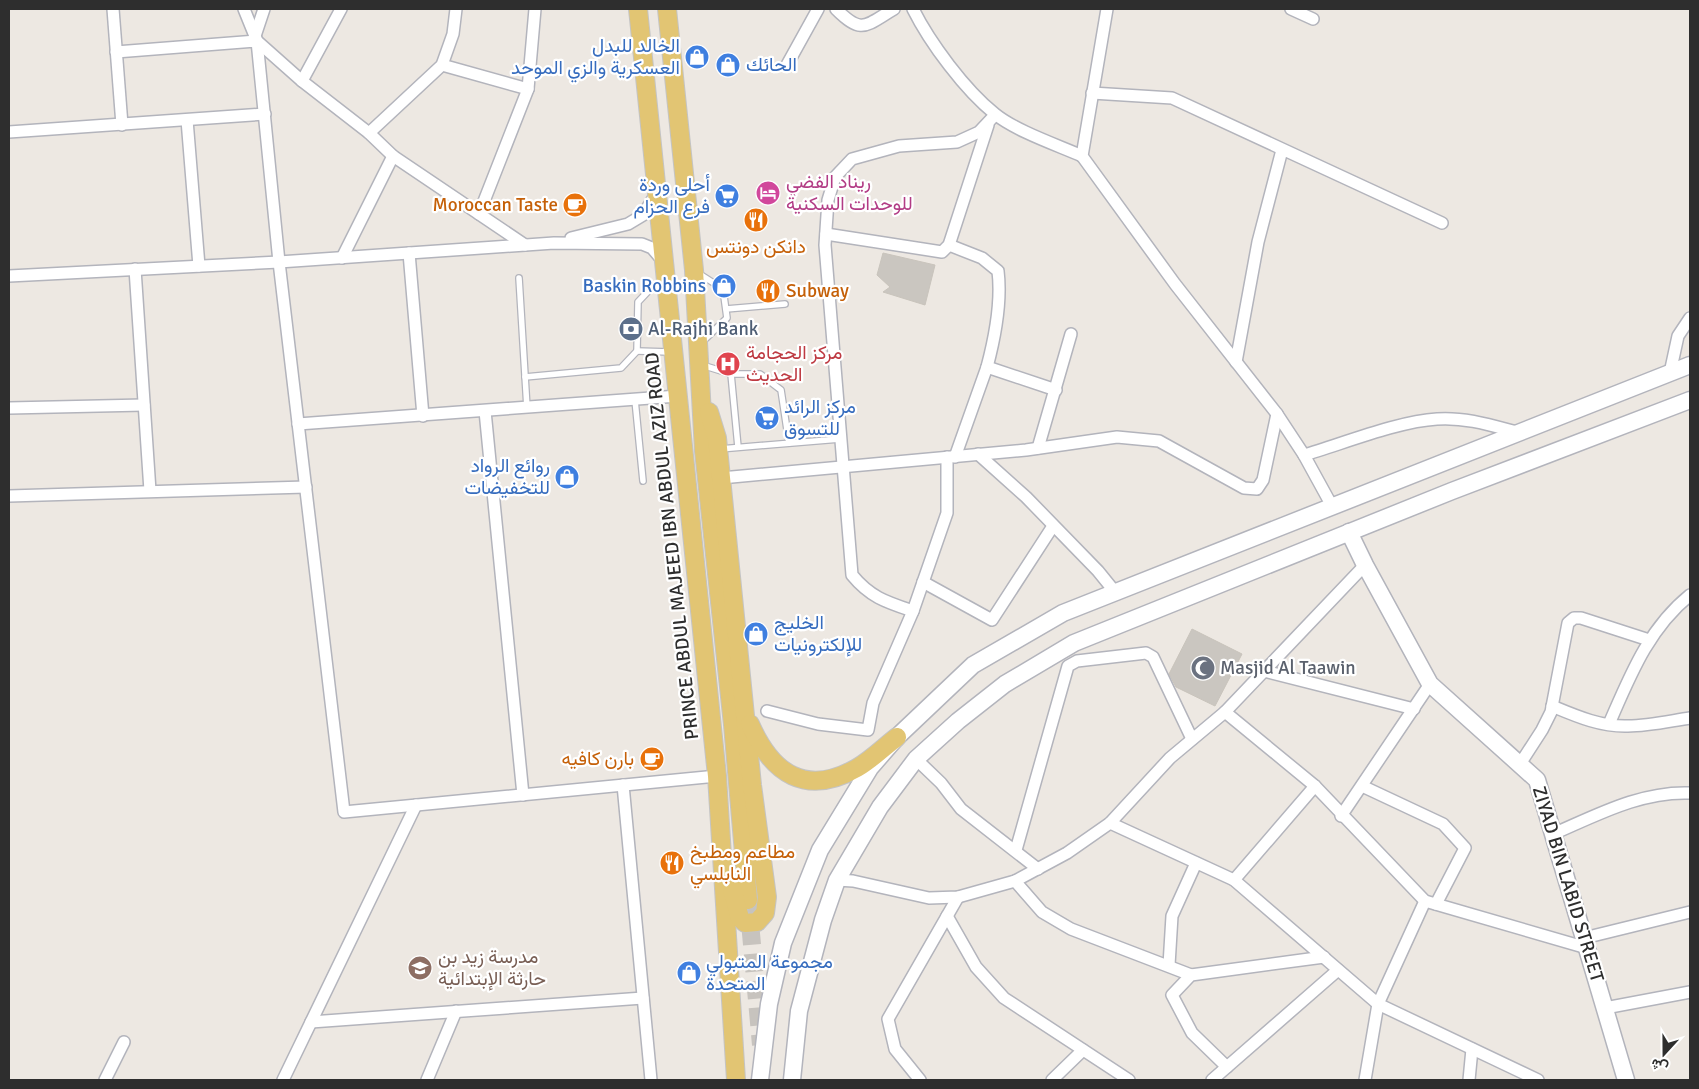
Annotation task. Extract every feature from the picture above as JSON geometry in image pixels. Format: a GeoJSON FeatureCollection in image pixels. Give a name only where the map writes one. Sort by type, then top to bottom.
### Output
{"type":"FeatureCollection","features":[{"type":"Feature","properties":{"kind":"main road","name":"PRINCE ABDUL MAJEED IBN ABDUL AZIZ ROAD"},"geometry":{"type":"LineString","coordinates":[[638,9],[718,776],[736,1080]]}},
{"type":"Feature","properties":{"kind":"main road"},"geometry":{"type":"LineString","coordinates":[[667,9],[694,270],[704,451],[733,724],[748,900]]}},
{"type":"Feature","properties":{"kind":"main road"},"geometry":{"type":"LineString","coordinates":[[760,1080],[769,1004],[781,952],[820,850],[870,768],[897,737],[973,665],[1063,613],[1516,432],[1690,365]]}},
{"type":"Feature","properties":{"kind":"main road"},"geometry":{"type":"LineString","coordinates":[[701,386],[717,438],[745,713],[767,897],[764,913],[757,922],[745,923],[740,918],[722,852]]}},
{"type":"Feature","properties":{"kind":"main road"},"geometry":{"type":"LineString","coordinates":[[792,1080],[799,1011],[823,920],[837,880],[880,807],[916,759],[958,720],[1005,684],[1074,643],[1349,532],[1690,400]]}},
{"type":"Feature","properties":{"kind":"main road","name":"ZIYAD BIN LABID STREET"},"geometry":{"type":"LineString","coordinates":[[1349,532],[1364,565],[1430,684],[1537,780],[1626,1080]]}},
{"type":"Feature","properties":{"kind":"main road"},"geometry":{"type":"LineString","coordinates":[[745,713],[757,740],[770,758],[785,773],[807,780],[826,782],[857,768],[897,737]]}},
{"type":"Feature","properties":{"kind":"street"},"geometry":{"type":"LineString","coordinates":[[113,9],[122,126]]}},
{"type":"Feature","properties":{"kind":"street"},"geometry":{"type":"LineString","coordinates":[[244,9],[256,38],[279,262],[344,812],[718,776]]}},
{"type":"Feature","properties":{"kind":"street"},"geometry":{"type":"LineString","coordinates":[[256,38],[264,9]]}},
{"type":"Feature","properties":{"kind":"street"},"geometry":{"type":"LineString","coordinates":[[302,81],[341,9]]}},
{"type":"Feature","properties":{"kind":"street"},"geometry":{"type":"LineString","coordinates":[[369,133],[442,65],[453,34],[456,9]]}},
{"type":"Feature","properties":{"kind":"street"},"geometry":{"type":"LineString","coordinates":[[480,214],[528,89],[535,9]]}},
{"type":"Feature","properties":{"kind":"street"},"geometry":{"type":"LineString","coordinates":[[787,65],[818,9]]}},
{"type":"Feature","properties":{"kind":"street"},"geometry":{"type":"LineString","coordinates":[[836,9],[851,24],[866,25],[894,9]]}},
{"type":"Feature","properties":{"kind":"street"},"geometry":{"type":"LineString","coordinates":[[913,9],[925,33],[992,118],[1082,156],[1175,284],[1277,414],[1304,455],[1332,506]]}},
{"type":"Feature","properties":{"kind":"street"},"geometry":{"type":"LineString","coordinates":[[1082,156],[1107,9]]}},
{"type":"Feature","properties":{"kind":"street"},"geometry":{"type":"LineString","coordinates":[[1291,9],[1313,19]]}},
{"type":"Feature","properties":{"kind":"street"},"geometry":{"type":"LineString","coordinates":[[116,52],[256,38],[302,81],[369,133],[393,156],[525,245]]}},
{"type":"Feature","properties":{"kind":"street"},"geometry":{"type":"LineString","coordinates":[[442,65],[528,89]]}},
{"type":"Feature","properties":{"kind":"street"},"geometry":{"type":"LineString","coordinates":[[1092,93],[1172,98],[1442,223]]}},
{"type":"Feature","properties":{"kind":"street"},"geometry":{"type":"LineString","coordinates":[[9,132],[122,126],[264,114]]}},
{"type":"Feature","properties":{"kind":"street"},"geometry":{"type":"LineString","coordinates":[[913,611],[865,591],[852,575],[842,467],[826,234],[828,200],[835,177],[852,159],[899,146],[957,142],[980,132],[992,118]]}},
{"type":"Feature","properties":{"kind":"street"},"geometry":{"type":"LineString","coordinates":[[826,234],[930,252],[942,252],[948,245],[992,118]]}},
{"type":"Feature","properties":{"kind":"street"},"geometry":{"type":"LineString","coordinates":[[186,120],[199,266]]}},
{"type":"Feature","properties":{"kind":"street"},"geometry":{"type":"LineString","coordinates":[[1236,362],[1258,242],[1282,150]]}},
{"type":"Feature","properties":{"kind":"street"},"geometry":{"type":"LineString","coordinates":[[342,258],[393,156]]}},
{"type":"Feature","properties":{"kind":"street"},"geometry":{"type":"LineString","coordinates":[[554,243],[628,224],[643,215],[656,194]]}},
{"type":"Feature","properties":{"kind":"street"},"geometry":{"type":"LineString","coordinates":[[9,276],[279,262],[554,243],[642,244],[652,248],[664,263]]}},
{"type":"Feature","properties":{"kind":"street"},"geometry":{"type":"LineString","coordinates":[[767,711],[818,724],[868,730],[873,703],[913,611],[947,513],[951,457],[987,367],[996,329],[998,271],[982,258],[948,245]]}},
{"type":"Feature","properties":{"kind":"street"},"geometry":{"type":"LineString","coordinates":[[409,253],[423,416]]}},
{"type":"Feature","properties":{"kind":"street"},"geometry":{"type":"LineString","coordinates":[[135,269],[150,492]]}},
{"type":"Feature","properties":{"kind":"street"},"geometry":{"type":"LineString","coordinates":[[1670,373],[1678,336],[1690,318]]}},
{"type":"Feature","properties":{"kind":"street"},"geometry":{"type":"LineString","coordinates":[[1038,448],[1056,390],[1070,334]]}},
{"type":"Feature","properties":{"kind":"street"},"geometry":{"type":"LineString","coordinates":[[987,367],[1056,390]]}},
{"type":"Feature","properties":{"kind":"street"},"geometry":{"type":"LineString","coordinates":[[298,424],[678,396]]}},
{"type":"Feature","properties":{"kind":"street"},"geometry":{"type":"LineString","coordinates":[[9,408],[144,405]]}},
{"type":"Feature","properties":{"kind":"street"},"geometry":{"type":"LineString","coordinates":[[485,411],[523,795]]}},
{"type":"Feature","properties":{"kind":"street"},"geometry":{"type":"LineString","coordinates":[[721,478],[951,457],[1118,437],[1159,441],[1244,488],[1258,489],[1263,480],[1277,414]]}},
{"type":"Feature","properties":{"kind":"street"},"geometry":{"type":"LineString","coordinates":[[1304,455],[1394,428],[1436,419],[1479,422],[1516,432]]}},
{"type":"Feature","properties":{"kind":"street"},"geometry":{"type":"LineString","coordinates":[[978,454],[1026,497],[1098,571],[1114,592]]}},
{"type":"Feature","properties":{"kind":"street"},"geometry":{"type":"LineString","coordinates":[[9,496],[306,487]]}},
{"type":"Feature","properties":{"kind":"street"},"geometry":{"type":"LineString","coordinates":[[923,582],[992,620],[1053,526]]}},
{"type":"Feature","properties":{"kind":"street"},"geometry":{"type":"LineString","coordinates":[[837,880],[853,881],[929,898],[958,897],[1015,881],[1067,853],[1110,823],[1170,758],[1225,712],[1364,565]]}},
{"type":"Feature","properties":{"kind":"street"},"geometry":{"type":"LineString","coordinates":[[1609,724],[1638,659],[1649,640],[1664,619],[1690,595]]}},
{"type":"Feature","properties":{"kind":"street"},"geometry":{"type":"LineString","coordinates":[[1520,764],[1542,730],[1552,706],[1568,623],[1571,620],[1588,620],[1649,640]]}},
{"type":"Feature","properties":{"kind":"street"},"geometry":{"type":"LineString","coordinates":[[1016,850],[1068,666],[1077,661],[1146,653],[1153,656],[1192,739]]}},
{"type":"Feature","properties":{"kind":"street"},"geometry":{"type":"LineString","coordinates":[[1264,671],[1414,709]]}},
{"type":"Feature","properties":{"kind":"street"},"geometry":{"type":"LineString","coordinates":[[1341,816],[1430,684]]}},
{"type":"Feature","properties":{"kind":"street"},"geometry":{"type":"LineString","coordinates":[[1552,706],[1594,722],[1628,726],[1690,718]]}},
{"type":"Feature","properties":{"kind":"street"},"geometry":{"type":"LineString","coordinates":[[1225,712],[1315,786],[1341,816],[1431,902],[1586,943],[1690,912]]}},
{"type":"Feature","properties":{"kind":"street"},"geometry":{"type":"LineString","coordinates":[[916,759],[941,783],[962,809],[1038,869]]}},
{"type":"Feature","properties":{"kind":"street"},"geometry":{"type":"LineString","coordinates":[[623,786],[651,1080]]}},
{"type":"Feature","properties":{"kind":"street"},"geometry":{"type":"LineString","coordinates":[[1234,880],[1315,786]]}},
{"type":"Feature","properties":{"kind":"street"},"geometry":{"type":"LineString","coordinates":[[1362,786],[1443,824],[1465,848],[1431,902],[1378,1004],[1365,1080]]}},
{"type":"Feature","properties":{"kind":"street"},"geometry":{"type":"LineString","coordinates":[[1553,834],[1625,803],[1678,792],[1690,792]]}},
{"type":"Feature","properties":{"kind":"street"},"geometry":{"type":"LineString","coordinates":[[283,1080],[416,805]]}},
{"type":"Feature","properties":{"kind":"street"},"geometry":{"type":"LineString","coordinates":[[1110,823],[1234,880],[1378,1004],[1538,1080]]}},
{"type":"Feature","properties":{"kind":"street"},"geometry":{"type":"LineString","coordinates":[[1169,965],[1172,916],[1196,863]]}},
{"type":"Feature","properties":{"kind":"street"},"geometry":{"type":"LineString","coordinates":[[1015,881],[1042,912],[1071,928],[1128,952],[1169,965],[1191,975],[1324,958]]}},
{"type":"Feature","properties":{"kind":"street"},"geometry":{"type":"LineString","coordinates":[[920,1080],[895,1049],[888,1019],[958,897]]}},
{"type":"Feature","properties":{"kind":"street"},"geometry":{"type":"LineString","coordinates":[[947,916],[976,966],[1004,998],[1128,1080]]}},
{"type":"Feature","properties":{"kind":"street"},"geometry":{"type":"LineString","coordinates":[[1212,1080],[1338,970]]}},
{"type":"Feature","properties":{"kind":"street"},"geometry":{"type":"LineString","coordinates":[[1191,975],[1172,995],[1192,1033],[1227,1067]]}},
{"type":"Feature","properties":{"kind":"street"},"geometry":{"type":"LineString","coordinates":[[1605,1008],[1690,992]]}},
{"type":"Feature","properties":{"kind":"street"},"geometry":{"type":"LineString","coordinates":[[311,1022],[643,998]]}},
{"type":"Feature","properties":{"kind":"street"},"geometry":{"type":"LineString","coordinates":[[427,1080],[456,1011]]}},
{"type":"Feature","properties":{"kind":"street"},"geometry":{"type":"LineString","coordinates":[[105,1080],[124,1042]]}},
{"type":"Feature","properties":{"kind":"street"},"geometry":{"type":"LineString","coordinates":[[1469,1080],[1472,1049]]}},
{"type":"Feature","properties":{"kind":"street"},"geometry":{"type":"LineString","coordinates":[[1052,1080],[1083,1050]]}},
{"type":"Feature","properties":{"kind":"lane"},"geometry":{"type":"LineString","coordinates":[[694,270],[723,289],[726,309],[725,322],[698,346]]}},
{"type":"Feature","properties":{"kind":"lane"},"geometry":{"type":"LineString","coordinates":[[519,278],[527,408]]}},
{"type":"Feature","properties":{"kind":"lane"},"geometry":{"type":"LineString","coordinates":[[637,351],[638,302],[653,286],[666,283]]}},
{"type":"Feature","properties":{"kind":"lane"},"geometry":{"type":"LineString","coordinates":[[726,309],[785,304]]}},
{"type":"Feature","properties":{"kind":"lane"},"geometry":{"type":"LineString","coordinates":[[525,377],[617,370],[637,351],[674,352]]}},
{"type":"Feature","properties":{"kind":"lane"},"geometry":{"type":"LineString","coordinates":[[700,365],[731,374],[760,374],[781,390],[789,443]]}},
{"type":"Feature","properties":{"kind":"lane"},"geometry":{"type":"LineString","coordinates":[[731,374],[738,447]]}},
{"type":"Feature","properties":{"kind":"lane"},"geometry":{"type":"LineString","coordinates":[[635,400],[643,481]]}},
{"type":"Feature","properties":{"kind":"lane"},"geometry":{"type":"LineString","coordinates":[[718,450],[840,439]]}},
{"type":"Feature","properties":{"kind":"building"},"geometry":{"type":"Polygon","coordinates":[[[883,253],[935,265],[925,305],[883,292],[890,287],[877,275],[883,253]]]}},
{"type":"Feature","properties":{"kind":"building","name":"Masjid Al Taawin"},"geometry":{"type":"Polygon","coordinates":[[[1192,629],[1242,654],[1215,706],[1176,687],[1169,674],[1192,629]]]}},
{"type":"Feature","properties":{"kind":"tunnel"},"geometry":{"type":"LineString","coordinates":[[748,900],[761,1045]]}},
{"type":"Feature","properties":{"kind":"place","name":"الخالد للبدل العسكرية والزي الموحد"},"geometry":{"type":"Point","coordinates":[697,57]}},
{"type":"Feature","properties":{"kind":"place","name":"الحائك"},"geometry":{"type":"Point","coordinates":[728,65]}},
{"type":"Feature","properties":{"kind":"place","name":"ريناد الفضي للوحدات السكنية"},"geometry":{"type":"Point","coordinates":[768,193]}},
{"type":"Feature","properties":{"kind":"place","name":"أحلى وردة فرع الحزام"},"geometry":{"type":"Point","coordinates":[727,196]}},
{"type":"Feature","properties":{"kind":"place","name":"Moroccan Taste"},"geometry":{"type":"Point","coordinates":[575,205]}},
{"type":"Feature","properties":{"kind":"place","name":"دانكن دونتس"},"geometry":{"type":"Point","coordinates":[756,220]}},
{"type":"Feature","properties":{"kind":"place","name":"Baskin Robbins"},"geometry":{"type":"Point","coordinates":[724,286]}},
{"type":"Feature","properties":{"kind":"place","name":"Subway"},"geometry":{"type":"Point","coordinates":[768,291]}},
{"type":"Feature","properties":{"kind":"place","name":"Al-Rajhi Bank"},"geometry":{"type":"Point","coordinates":[631,329]}},
{"type":"Feature","properties":{"kind":"place","name":"مركز الحجامة الحديث"},"geometry":{"type":"Point","coordinates":[728,364]}},
{"type":"Feature","properties":{"kind":"place","name":"مركز الرائد للتسوق"},"geometry":{"type":"Point","coordinates":[767,418]}},
{"type":"Feature","properties":{"kind":"place","name":"روائع الرواد للتخفيضات"},"geometry":{"type":"Point","coordinates":[567,477]}},
{"type":"Feature","properties":{"kind":"place","name":"الخليج للإلكترونيات"},"geometry":{"type":"Point","coordinates":[756,634]}},
{"type":"Feature","properties":{"kind":"place","name":"Masjid Al Taawin"},"geometry":{"type":"Point","coordinates":[1203,668]}},
{"type":"Feature","properties":{"kind":"place","name":"بارن كافيه"},"geometry":{"type":"Point","coordinates":[652,759]}},
{"type":"Feature","properties":{"kind":"place","name":"مطاعم ومطبخ النابلسي"},"geometry":{"type":"Point","coordinates":[672,863]}},
{"type":"Feature","properties":{"kind":"place","name":"مدرسة زيد بن حارثة الإبتدائية"},"geometry":{"type":"Point","coordinates":[420,968]}},
{"type":"Feature","properties":{"kind":"place","name":"مجموعة المتبولي المتحدة"},"geometry":{"type":"Point","coordinates":[689,973]}}]}
